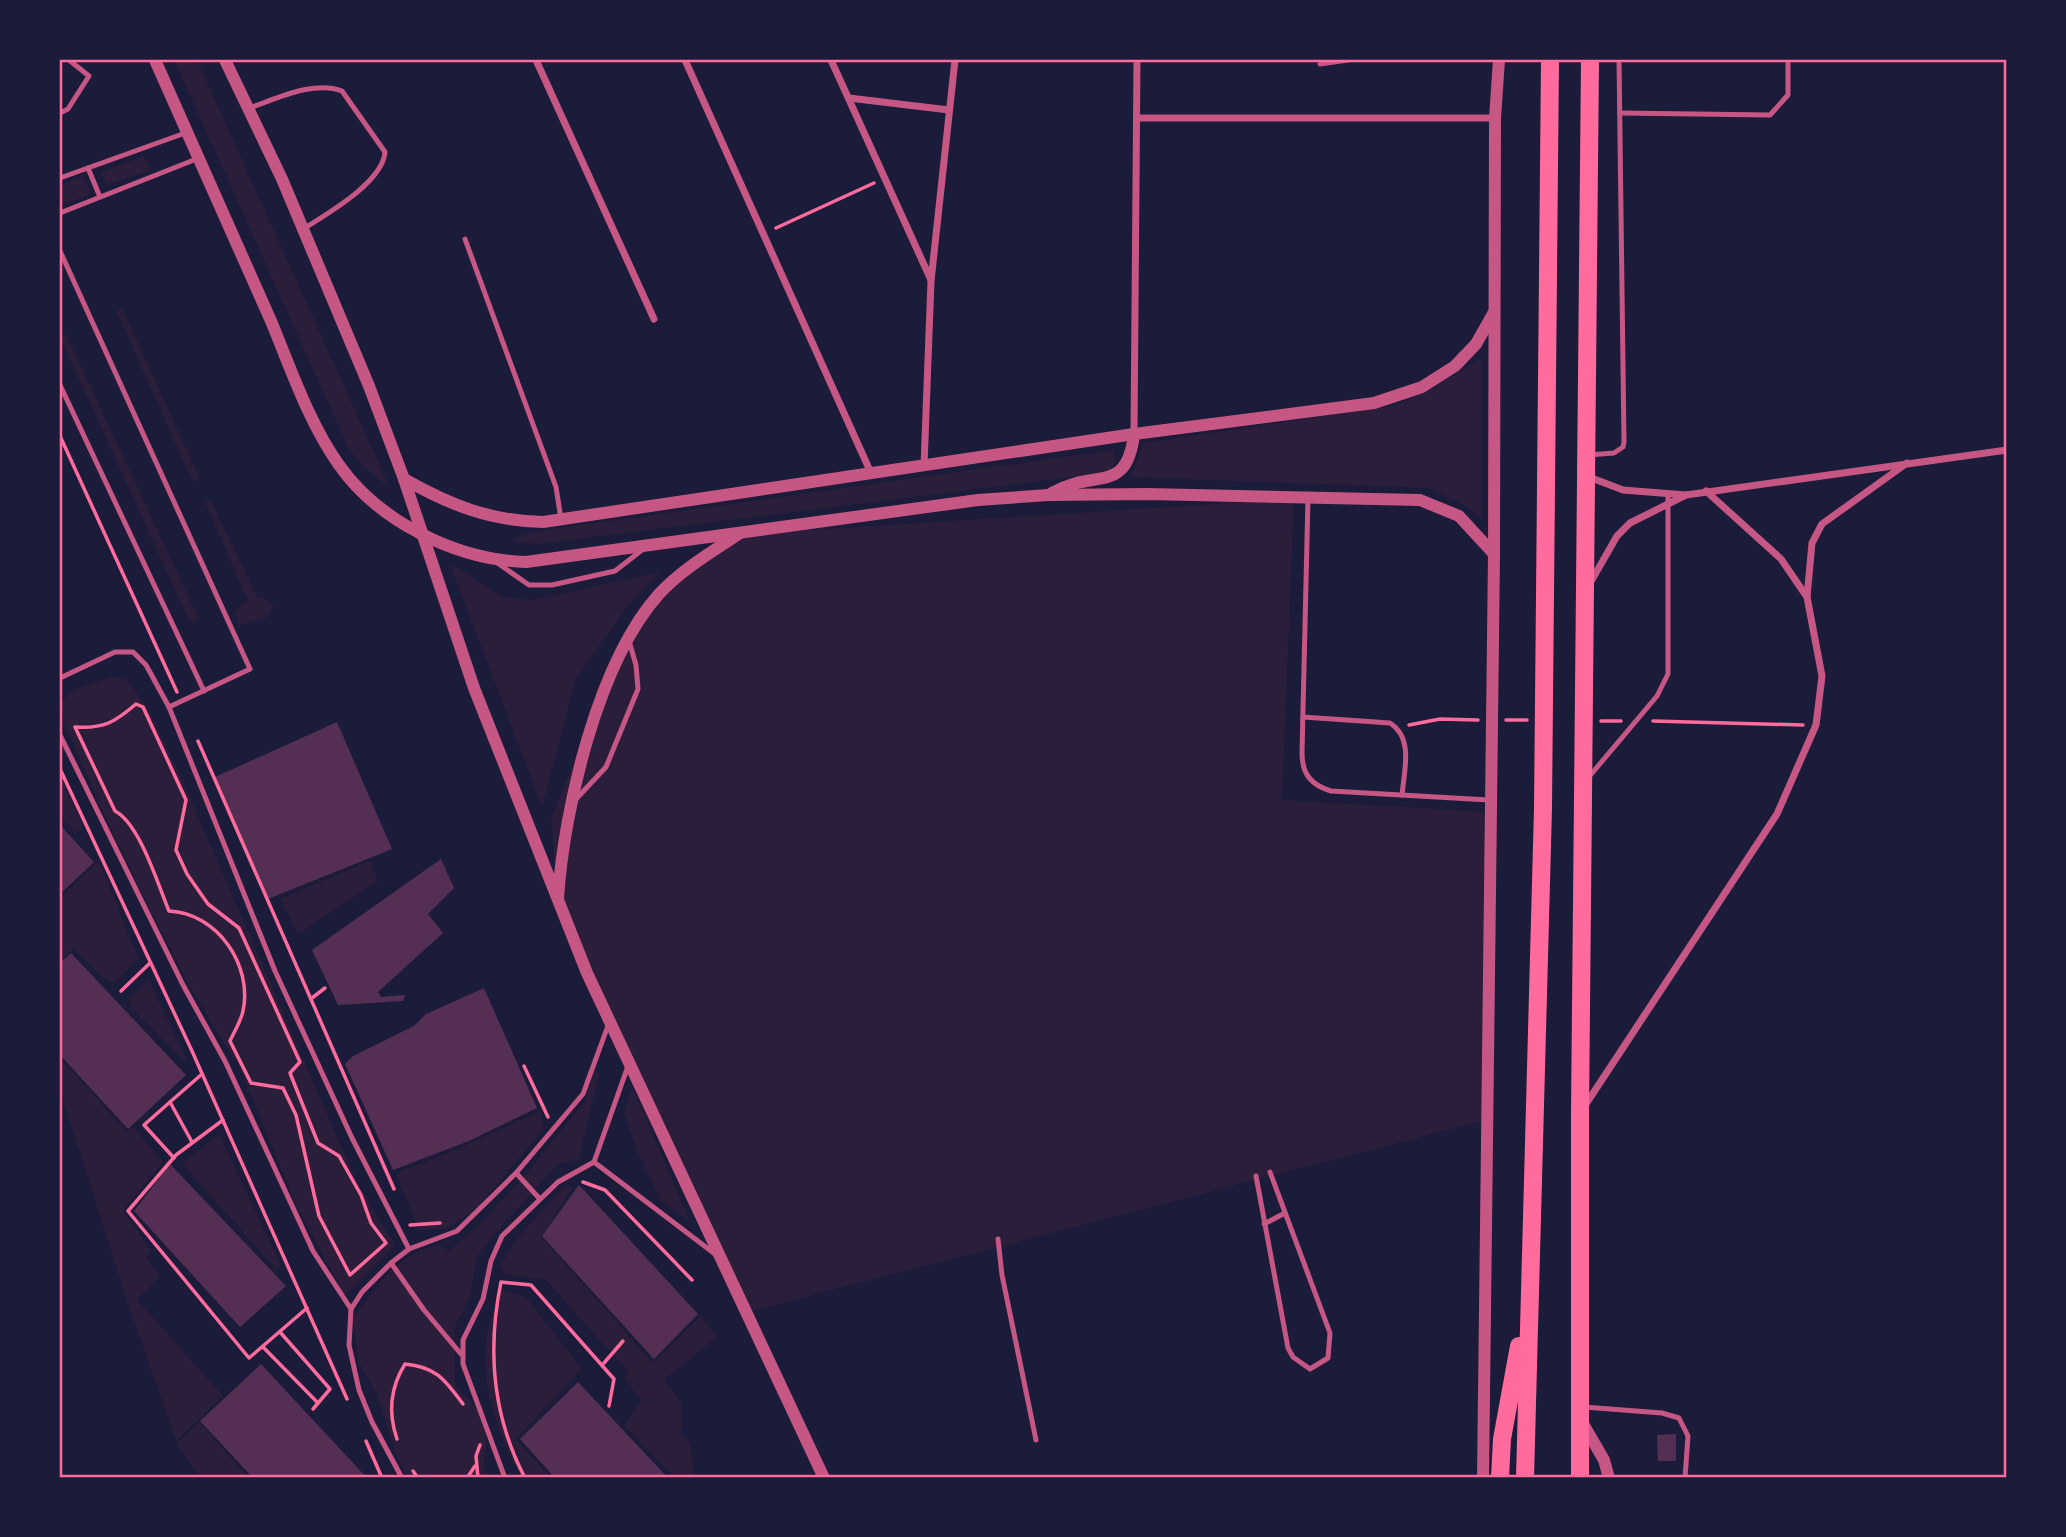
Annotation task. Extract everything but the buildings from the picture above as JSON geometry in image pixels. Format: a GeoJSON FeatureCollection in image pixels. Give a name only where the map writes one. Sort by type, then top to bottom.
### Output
{"type":"FeatureCollection","features":[{"type":"Feature","properties":{"kind":"highway"},"geometry":{"type":"LineString","coordinates":[[1525,1478],[1528,1291],[1544,808],[1550,60]]}},
{"type":"Feature","properties":{"kind":"highway"},"geometry":{"type":"LineString","coordinates":[[1580,1478],[1580,1113],[1590,60]]}},
{"type":"Feature","properties":{"kind":"highway"},"geometry":{"type":"LineString","coordinates":[[1500,1478],[1503,1439],[1528,1291]]}},
{"type":"Feature","properties":{"kind":"street"},"geometry":{"type":"LineString","coordinates":[[155,60],[325,442],[339,466],[379,508],[422,533],[494,560],[526,562],[978,500],[1048,495],[1308,495],[1394,498],[1441,506],[1459,516],[1494,554]]}},
{"type":"Feature","properties":{"kind":"street"},"geometry":{"type":"LineString","coordinates":[[225,60],[303,229],[404,479],[474,688],[558,902],[610,1020],[824,1478]]}},
{"type":"Feature","properties":{"kind":"street"},"geometry":{"type":"LineString","coordinates":[[536,60],[654,319]]}},
{"type":"Feature","properties":{"kind":"street"},"geometry":{"type":"LineString","coordinates":[[685,60],[871,474]]}},
{"type":"Feature","properties":{"kind":"street"},"geometry":{"type":"LineString","coordinates":[[831,60],[931,281]]}},
{"type":"Feature","properties":{"kind":"street"},"geometry":{"type":"LineString","coordinates":[[924,466],[931,281],[955,60]]}},
{"type":"Feature","properties":{"kind":"street"},"geometry":{"type":"LineString","coordinates":[[1048,495],[1075,482],[1119,474],[1130,461],[1133,434],[1137,60]]}},
{"type":"Feature","properties":{"kind":"street"},"geometry":{"type":"LineString","coordinates":[[1483,1478],[1492,800],[1495,118],[1499,60]]}},
{"type":"Feature","properties":{"kind":"street"},"geometry":{"type":"LineString","coordinates":[[849,98],[949,110]]}},
{"type":"Feature","properties":{"kind":"street"},"geometry":{"type":"LineString","coordinates":[[1137,118],[1495,118]]}},
{"type":"Feature","properties":{"kind":"street"},"geometry":{"type":"LineString","coordinates":[[404,479],[439,499],[481,515],[520,522],[561,519],[1133,434],[1352,407],[1400,397],[1440,378],[1466,356],[1489,325],[1496,307]]}},
{"type":"Feature","properties":{"kind":"street"},"geometry":{"type":"LineString","coordinates":[[1587,590],[1617,536],[1639,517],[1686,495],[1910,461],[2007,450]]}},
{"type":"Feature","properties":{"kind":"street"},"geometry":{"type":"LineString","coordinates":[[1580,1113],[1777,814],[1816,725],[1822,676],[1807,597],[1812,543],[1822,524],[1910,461]]}},
{"type":"Feature","properties":{"kind":"street"},"geometry":{"type":"LineString","coordinates":[[1588,477],[1623,490],[1686,495]]}},
{"type":"Feature","properties":{"kind":"street"},"geometry":{"type":"LineString","coordinates":[[1706,491],[1781,559],[1807,597]]}},
{"type":"Feature","properties":{"kind":"street"},"geometry":{"type":"LineString","coordinates":[[558,902],[561,852],[572,803],[609,680],[629,639],[643,615],[676,578],[744,531]]}},
{"type":"Feature","properties":{"kind":"street"},"geometry":{"type":"LineString","coordinates":[[1581,1414],[1604,1460],[1609,1478]]}},
{"type":"Feature","properties":{"kind":"lane"},"geometry":{"type":"LineString","coordinates":[[60,113],[68,109],[89,76],[88,72],[69,60]]}},
{"type":"Feature","properties":{"kind":"lane"},"geometry":{"type":"LineString","coordinates":[[1320,64],[1348,60]]}},
{"type":"Feature","properties":{"kind":"lane"},"geometry":{"type":"LineString","coordinates":[[1588,455],[1614,453],[1624,442],[1619,60]]}},
{"type":"Feature","properties":{"kind":"lane"},"geometry":{"type":"LineString","coordinates":[[1620,113],[1770,115],[1788,95],[1788,60]]}},
{"type":"Feature","properties":{"kind":"lane"},"geometry":{"type":"LineString","coordinates":[[248,108],[283,96],[332,87],[342,91],[385,152],[382,167],[342,205],[303,229]]}},
{"type":"Feature","properties":{"kind":"lane"},"geometry":{"type":"LineString","coordinates":[[60,178],[188,132]]}},
{"type":"Feature","properties":{"kind":"lane"},"geometry":{"type":"LineString","coordinates":[[60,213],[199,158]]}},
{"type":"Feature","properties":{"kind":"lane"},"geometry":{"type":"LineString","coordinates":[[88,168],[100,197]]}},
{"type":"Feature","properties":{"kind":"lane"},"geometry":{"type":"LineString","coordinates":[[465,239],[556,487],[561,519]]}},
{"type":"Feature","properties":{"kind":"lane"},"geometry":{"type":"LineString","coordinates":[[60,251],[250,668],[169,707]]}},
{"type":"Feature","properties":{"kind":"lane"},"geometry":{"type":"LineString","coordinates":[[60,386],[204,691]]}},
{"type":"Feature","properties":{"kind":"lane"},"geometry":{"type":"LineString","coordinates":[[1584,783],[1657,696],[1668,674],[1668,493]]}},
{"type":"Feature","properties":{"kind":"lane"},"geometry":{"type":"LineString","coordinates":[[1308,495],[1302,764],[1311,782],[1331,791],[1492,800]]}},
{"type":"Feature","properties":{"kind":"lane"},"geometry":{"type":"LineString","coordinates":[[494,560],[529,585],[552,585],[615,571],[647,546]]}},
{"type":"Feature","properties":{"kind":"lane"},"geometry":{"type":"LineString","coordinates":[[572,803],[606,767],[638,689],[636,665],[629,639]]}},
{"type":"Feature","properties":{"kind":"lane"},"geometry":{"type":"LineString","coordinates":[[60,678],[115,652],[125,650],[141,658],[146,664],[169,707],[275,971],[335,1104],[409,1249]]}},
{"type":"Feature","properties":{"kind":"lane"},"geometry":{"type":"LineString","coordinates":[[1303,717],[1390,723],[1400,730],[1405,742],[1402,795]]}},
{"type":"Feature","properties":{"kind":"lane"},"geometry":{"type":"LineString","coordinates":[[60,736],[183,985],[225,1061],[313,1251],[351,1309]]}},
{"type":"Feature","properties":{"kind":"lane"},"geometry":{"type":"LineString","coordinates":[[402,1478],[372,1422],[359,1390],[349,1345],[351,1309],[362,1292],[391,1263],[409,1249],[457,1231],[516,1173],[583,1094],[610,1020]]}},
{"type":"Feature","properties":{"kind":"lane"},"geometry":{"type":"LineString","coordinates":[[461,1354],[463,1340],[484,1299],[495,1249],[509,1228],[539,1198],[570,1173],[594,1162],[629,1061]]}},
{"type":"Feature","properties":{"kind":"lane"},"geometry":{"type":"LineString","coordinates":[[594,1162],[724,1261]]}},
{"type":"Feature","properties":{"kind":"lane"},"geometry":{"type":"LineString","coordinates":[[1255,1176],[1287,1348],[1303,1366],[1317,1367],[1328,1358],[1330,1334],[1270,1172]]}},
{"type":"Feature","properties":{"kind":"lane"},"geometry":{"type":"LineString","coordinates":[[516,1173],[539,1198]]}},
{"type":"Feature","properties":{"kind":"lane"},"geometry":{"type":"LineString","coordinates":[[1264,1224],[1285,1213]]}},
{"type":"Feature","properties":{"kind":"lane"},"geometry":{"type":"LineString","coordinates":[[998,1238],[1002,1275],[1037,1440]]}},
{"type":"Feature","properties":{"kind":"lane"},"geometry":{"type":"LineString","coordinates":[[391,1263],[424,1310],[461,1354],[505,1478]]}},
{"type":"Feature","properties":{"kind":"lane"},"geometry":{"type":"LineString","coordinates":[[1581,1414],[1662,1413],[1679,1418],[1688,1436],[1685,1478]]}},
{"type":"Feature","properties":{"kind":"path"},"geometry":{"type":"LineString","coordinates":[[765,233],[885,178]]}},
{"type":"Feature","properties":{"kind":"path"},"geometry":{"type":"LineString","coordinates":[[60,436],[182,701]]}},
{"type":"Feature","properties":{"kind":"path"},"geometry":{"type":"LineString","coordinates":[[136,704],[143,707],[186,800],[176,849],[187,874],[208,904],[239,928],[300,1062],[290,1073],[318,1143],[339,1156],[361,1195],[372,1223],[386,1243],[350,1275],[340,1255],[319,1216],[296,1115],[283,1088],[251,1083],[230,1041],[243,1012],[244,983],[234,952],[215,929],[183,912],[169,911],[142,848],[126,817],[115,811],[75,727],[97,729],[114,723],[136,704]]}},
{"type":"Feature","properties":{"kind":"path"},"geometry":{"type":"LineString","coordinates":[[1400,730],[1414,722],[1440,719]]}},
{"type":"Feature","properties":{"kind":"path"},"geometry":{"type":"LineString","coordinates":[[1694,721],[1816,725]]}},
{"type":"Feature","properties":{"kind":"path"},"geometry":{"type":"LineString","coordinates":[[198,739],[395,1190]]}},
{"type":"Feature","properties":{"kind":"path"},"geometry":{"type":"LineString","coordinates":[[60,769],[223,1119],[350,1405]]}},
{"type":"Feature","properties":{"kind":"path"},"geometry":{"type":"LineString","coordinates":[[121,991],[150,963]]}},
{"type":"Feature","properties":{"kind":"path"},"geometry":{"type":"LineString","coordinates":[[312,998],[325,988]]}},
{"type":"Feature","properties":{"kind":"path"},"geometry":{"type":"LineString","coordinates":[[524,1066],[548,1119]]}},
{"type":"Feature","properties":{"kind":"path"},"geometry":{"type":"LineString","coordinates":[[172,1160],[144,1125],[202,1074]]}},
{"type":"Feature","properties":{"kind":"path"},"geometry":{"type":"LineString","coordinates":[[170,1101],[192,1143]]}},
{"type":"Feature","properties":{"kind":"path"},"geometry":{"type":"LineString","coordinates":[[223,1119],[172,1160],[128,1211],[249,1358],[307,1308]]}},
{"type":"Feature","properties":{"kind":"path"},"geometry":{"type":"LineString","coordinates":[[570,1184],[582,1181],[605,1190],[692,1280]]}},
{"type":"Feature","properties":{"kind":"path"},"geometry":{"type":"LineString","coordinates":[[405,1214],[410,1226],[447,1223]]}},
{"type":"Feature","properties":{"kind":"path"},"geometry":{"type":"LineString","coordinates":[[498,1273],[501,1282],[493,1337],[492,1370],[511,1451],[524,1478]]}},
{"type":"Feature","properties":{"kind":"path"},"geometry":{"type":"LineString","coordinates":[[501,1282],[531,1285],[603,1364],[614,1380],[609,1406]]}},
{"type":"Feature","properties":{"kind":"path"},"geometry":{"type":"LineString","coordinates":[[280,1331],[330,1389],[313,1409]]}},
{"type":"Feature","properties":{"kind":"path"},"geometry":{"type":"LineString","coordinates":[[603,1364],[623,1341]]}},
{"type":"Feature","properties":{"kind":"path"},"geometry":{"type":"LineString","coordinates":[[263,1346],[318,1403]]}},
{"type":"Feature","properties":{"kind":"path"},"geometry":{"type":"LineString","coordinates":[[399,1445],[391,1405],[396,1379],[405,1364],[422,1366],[446,1380],[467,1410]]}},
{"type":"Feature","properties":{"kind":"path"},"geometry":{"type":"LineString","coordinates":[[361,1429],[382,1478]]}},
{"type":"Feature","properties":{"kind":"path"},"geometry":{"type":"LineString","coordinates":[[478,1478],[477,1464],[481,1442]]}},
{"type":"Feature","properties":{"kind":"path"},"geometry":{"type":"LineString","coordinates":[[407,1464],[418,1478]]}},
{"type":"Feature","properties":{"kind":"path"},"geometry":{"type":"LineString","coordinates":[[467,1478],[477,1464]]}},
{"type":"Feature","properties":{"kind":"shaded area"},"geometry":{"type":"Polygon","coordinates":[[[174,60],[197,60],[390,488],[366,469],[348,447],[174,60]]]}},
{"type":"Feature","properties":{"kind":"shaded area"},"geometry":{"type":"Polygon","coordinates":[[[143,156],[151,170],[106,185],[101,172],[143,156]]]}},
{"type":"Feature","properties":{"kind":"shaded area"},"geometry":{"type":"Polygon","coordinates":[[[83,176],[91,194],[60,206],[60,185],[83,176]]]}},
{"type":"Feature","properties":{"kind":"shaded area"},"geometry":{"type":"Polygon","coordinates":[[[122,308],[200,479],[192,481],[116,310],[122,308]]]}},
{"type":"Feature","properties":{"kind":"shaded area"},"geometry":{"type":"Polygon","coordinates":[[[66,334],[199,619],[190,623],[60,337],[66,334]]]}},
{"type":"Feature","properties":{"kind":"shaded area"},"geometry":{"type":"Polygon","coordinates":[[[1481,358],[1481,518],[1461,503],[1429,488],[1131,477],[1143,443],[1393,406],[1430,390],[1481,358]]]}},
{"type":"Feature","properties":{"kind":"shaded area"},"geometry":{"type":"Polygon","coordinates":[[[1114,450],[1114,464],[1104,473],[536,544],[509,541],[532,532],[1114,450]]]}},
{"type":"Feature","properties":{"kind":"shaded area"},"geometry":{"type":"Polygon","coordinates":[[[1294,499],[1282,800],[1488,812],[1486,1120],[744,1313],[558,902],[551,820],[613,661],[661,590],[732,535],[1294,499]]]}},
{"type":"Feature","properties":{"kind":"shaded area"},"geometry":{"type":"Polygon","coordinates":[[[210,500],[258,598],[264,598],[274,605],[268,617],[239,625],[235,613],[240,605],[248,601],[205,502],[210,500]]]}},
{"type":"Feature","properties":{"kind":"shaded area"},"geometry":{"type":"Polygon","coordinates":[[[450,564],[503,597],[534,600],[660,572],[629,604],[576,679],[542,807],[450,564]]]}},
{"type":"Feature","properties":{"kind":"shaded area"},"geometry":{"type":"Polygon","coordinates":[[[112,677],[126,679],[148,708],[182,779],[354,1176],[395,1243],[345,1296],[297,1207],[241,1071],[190,987],[159,927],[111,830],[63,721],[61,702],[73,690],[112,677]]]}},
{"type":"Feature","properties":{"kind":"shaded area"},"geometry":{"type":"Polygon","coordinates":[[[60,773],[83,826],[76,834],[60,817],[60,773]]]}},
{"type":"Feature","properties":{"kind":"shaded area"},"geometry":{"type":"Polygon","coordinates":[[[99,861],[138,958],[115,983],[102,977],[74,949],[60,961],[60,898],[99,861]]]}},
{"type":"Feature","properties":{"kind":"shaded area"},"geometry":{"type":"Polygon","coordinates":[[[370,861],[378,881],[298,934],[280,899],[370,861]]]}},
{"type":"Feature","properties":{"kind":"shaded area"},"geometry":{"type":"Polygon","coordinates":[[[149,981],[187,1060],[184,1061],[131,1008],[129,997],[149,981]]]}},
{"type":"Feature","properties":{"kind":"shaded area"},"geometry":{"type":"Polygon","coordinates":[[[60,1058],[126,1131],[133,1127],[163,1162],[123,1210],[151,1251],[146,1257],[160,1276],[137,1300],[223,1396],[176,1441],[127,1300],[60,1091],[60,1058]]]}},
{"type":"Feature","properties":{"kind":"shaded area"},"geometry":{"type":"Polygon","coordinates":[[[594,1071],[599,1073],[579,1159],[557,1165],[491,1238],[477,1257],[470,1298],[455,1326],[455,1384],[481,1414],[487,1444],[483,1467],[490,1477],[408,1477],[398,1460],[377,1395],[359,1363],[353,1318],[380,1283],[400,1263],[424,1249],[439,1245],[449,1251],[475,1229],[523,1178],[585,1101],[594,1071]]]}},
{"type":"Feature","properties":{"kind":"shaded area"},"geometry":{"type":"Polygon","coordinates":[[[632,1086],[690,1222],[661,1200],[639,1155],[624,1113],[632,1086]]]}},
{"type":"Feature","properties":{"kind":"shaded area"},"geometry":{"type":"Polygon","coordinates":[[[540,1111],[544,1129],[477,1208],[447,1229],[419,1230],[396,1173],[458,1149],[540,1111]]]}},
{"type":"Feature","properties":{"kind":"shaded area"},"geometry":{"type":"Polygon","coordinates":[[[219,1134],[281,1265],[277,1270],[182,1164],[219,1134]]]}},
{"type":"Feature","properties":{"kind":"shaded area"},"geometry":{"type":"Polygon","coordinates":[[[564,1186],[573,1187],[541,1237],[653,1363],[701,1316],[717,1337],[664,1380],[681,1403],[681,1435],[690,1442],[695,1477],[674,1477],[624,1425],[642,1400],[624,1378],[629,1373],[546,1280],[505,1274],[500,1265],[524,1230],[564,1186]]]}},
{"type":"Feature","properties":{"kind":"shaded area"},"geometry":{"type":"Polygon","coordinates":[[[503,1290],[526,1297],[582,1369],[515,1439],[550,1477],[520,1477],[492,1408],[485,1361],[487,1338],[492,1314],[503,1290]]]}},
{"type":"Feature","properties":{"kind":"shaded area"},"geometry":{"type":"Polygon","coordinates":[[[199,1422],[248,1477],[201,1477],[176,1444],[199,1422]]]}}]}
